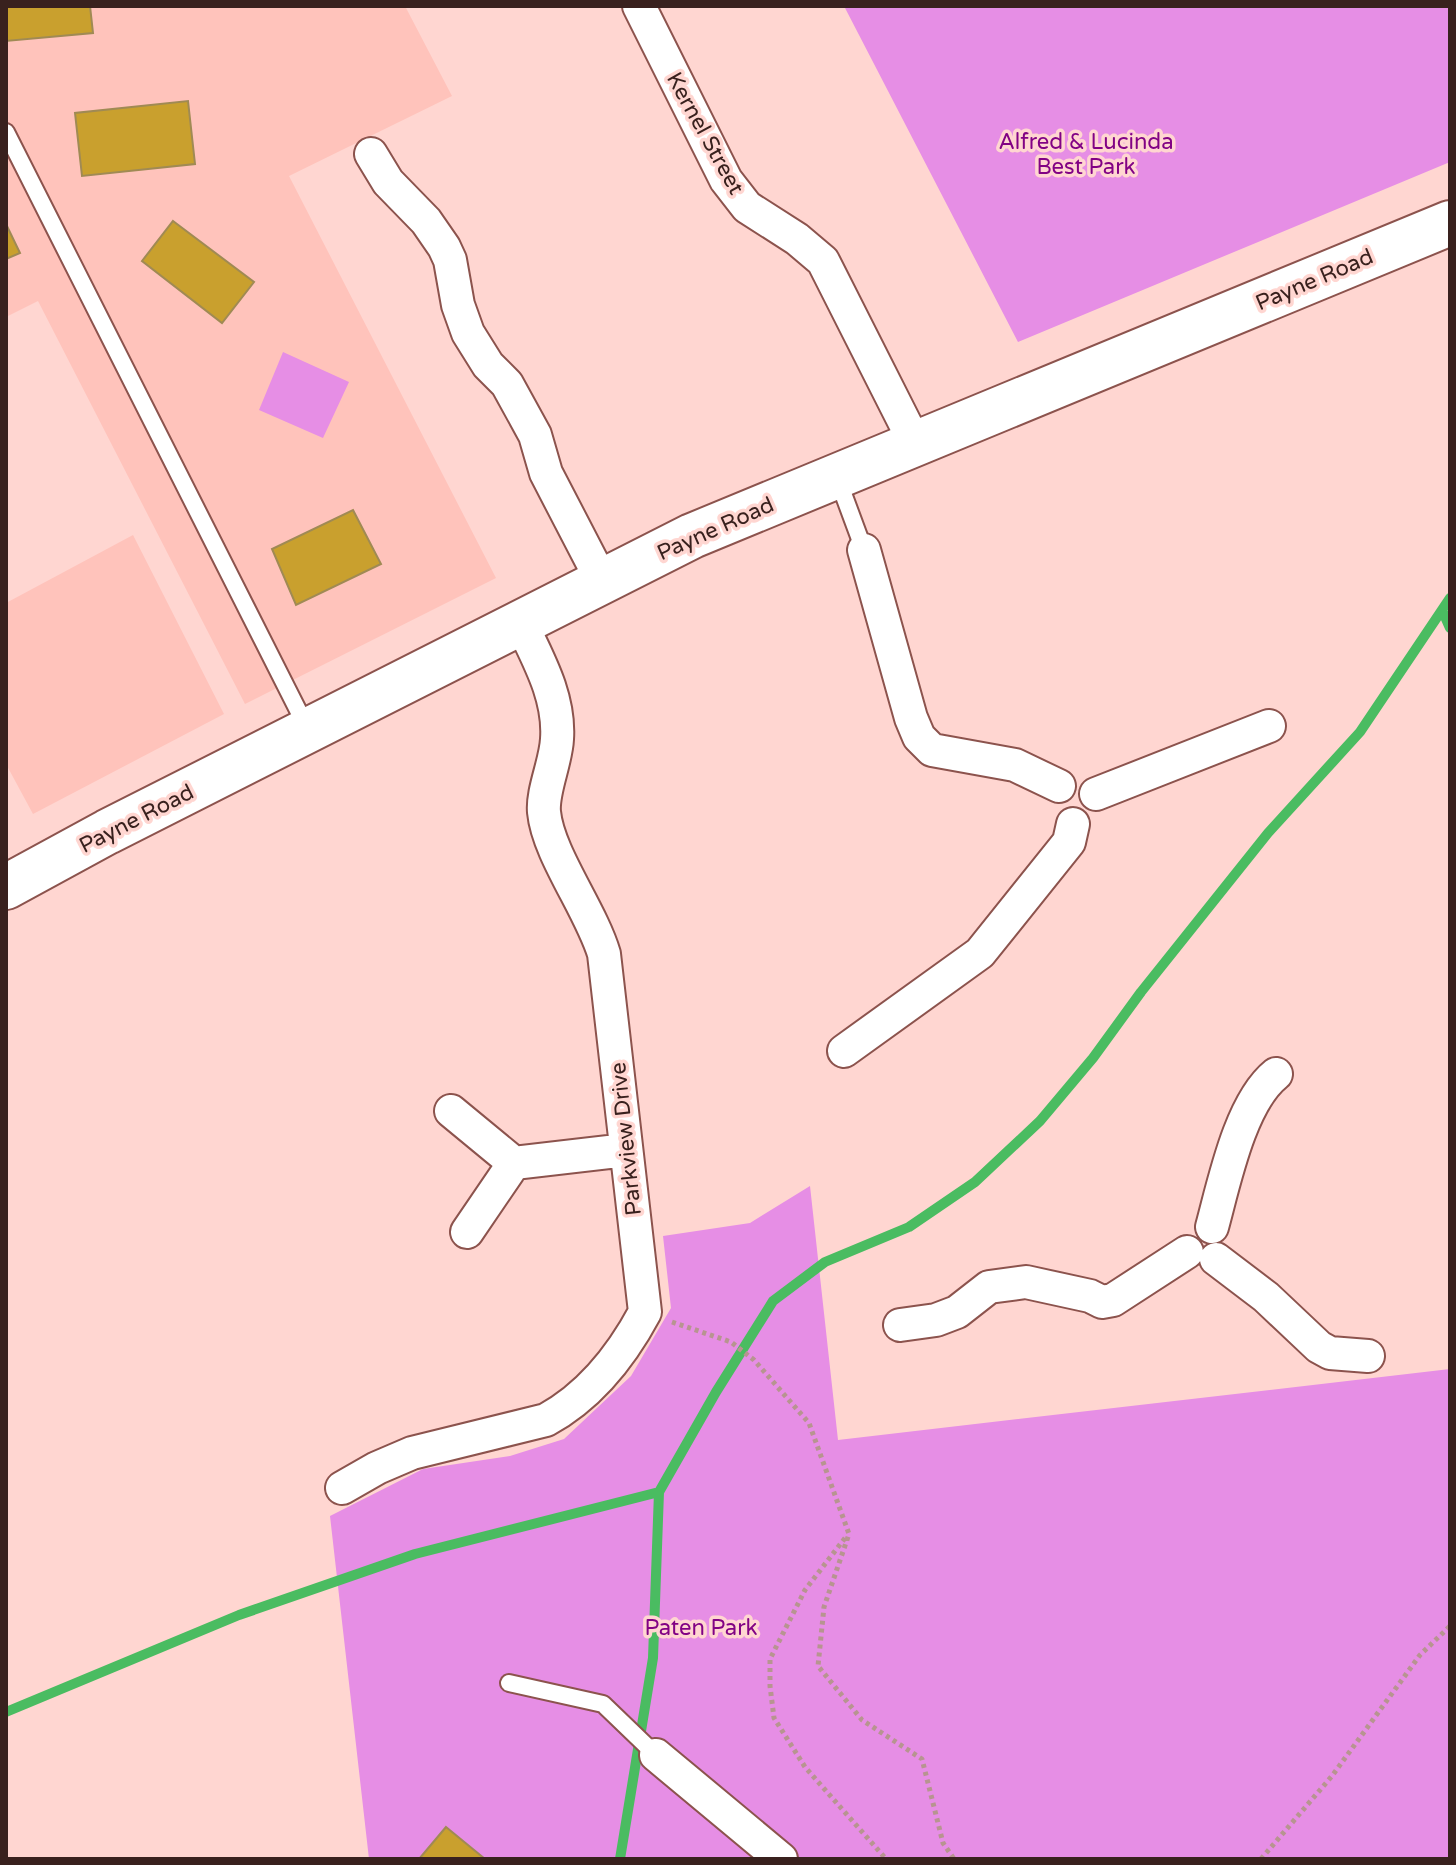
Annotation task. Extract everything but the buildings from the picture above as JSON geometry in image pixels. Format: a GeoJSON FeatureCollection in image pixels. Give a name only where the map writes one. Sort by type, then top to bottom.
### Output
{"type":"FeatureCollection","features":[{"type":"Feature","properties":{"kind":"main road","name":"Payne Road"},"geometry":{"type":"LineString","coordinates":[[6,887],[93,839],[692,536],[1450,223]]}},
{"type":"Feature","properties":{"kind":"street","name":"Kernel Street"},"geometry":{"type":"LineString","coordinates":[[639,6],[726,180],[747,207],[797,239],[823,261],[916,445]]}},
{"type":"Feature","properties":{"kind":"street"},"geometry":{"type":"LineString","coordinates":[[371,154],[388,182],[426,221],[444,247],[468,333],[488,365],[507,384],[528,422],[546,473],[602,581]]}},
{"type":"Feature","properties":{"kind":"street"},"geometry":{"type":"LineString","coordinates":[[864,550],[919,737],[932,750],[1015,765],[1059,786]]}},
{"type":"Feature","properties":{"kind":"street","name":"Parkview Drive"},"geometry":{"type":"LineString","coordinates":[[521,623],[553,698],[558,738],[544,811],[551,839],[597,931],[604,954],[645,1312]]}},
{"type":"Feature","properties":{"kind":"street"},"geometry":{"type":"LineString","coordinates":[[1096,794],[1269,726]]}},
{"type":"Feature","properties":{"kind":"street"},"geometry":{"type":"LineString","coordinates":[[1080,779],[1087,782],[1096,794],[1097,809],[1087,821],[1073,824],[1055,813],[1053,799],[1059,786],[1080,779]]}},
{"type":"Feature","properties":{"kind":"street"},"geometry":{"type":"LineString","coordinates":[[844,1051],[980,953],[1069,842],[1073,824]]}},
{"type":"Feature","properties":{"kind":"street"},"geometry":{"type":"LineString","coordinates":[[900,1325],[936,1320],[957,1312],[989,1287],[1026,1282],[1090,1296],[1102,1302],[1113,1300],[1223,1243],[1218,1231],[1212,1227],[1234,1147],[1263,1084],[1276,1074]]}},
{"type":"Feature","properties":{"kind":"street"},"geometry":{"type":"LineString","coordinates":[[451,1111],[514,1163],[626,1150]]}},
{"type":"Feature","properties":{"kind":"street"},"geometry":{"type":"LineString","coordinates":[[467,1232],[514,1163]]}},
{"type":"Feature","properties":{"kind":"street"},"geometry":{"type":"LineString","coordinates":[[1201,1256],[1266,1297],[1319,1347],[1330,1353],[1368,1356]]}},
{"type":"Feature","properties":{"kind":"street"},"geometry":{"type":"LineString","coordinates":[[342,1488],[412,1453],[546,1420],[557,1414],[607,1369],[628,1343],[645,1312]]}},
{"type":"Feature","properties":{"kind":"street"},"geometry":{"type":"LineString","coordinates":[[656,1755],[781,1859]]}},
{"type":"Feature","properties":{"kind":"lane"},"geometry":{"type":"LineString","coordinates":[[6,132],[308,729]]}},
{"type":"Feature","properties":{"kind":"lane"},"geometry":{"type":"LineString","coordinates":[[837,476],[864,550]]}},
{"type":"Feature","properties":{"kind":"lane"},"geometry":{"type":"LineString","coordinates":[[509,1683],[603,1704],[656,1755]]}},
{"type":"Feature","properties":{"kind":"path"},"geometry":{"type":"LineString","coordinates":[[645,1312],[731,1342],[754,1360],[809,1423],[849,1534],[824,1607],[818,1666],[862,1720],[922,1759],[943,1843],[954,1859]]}},
{"type":"Feature","properties":{"kind":"path"},"geometry":{"type":"LineString","coordinates":[[849,1534],[805,1590],[770,1659],[770,1686],[774,1718],[805,1767],[886,1859]]}},
{"type":"Feature","properties":{"kind":"path"},"geometry":{"type":"LineString","coordinates":[[1261,1859],[1332,1776],[1420,1655],[1450,1626]]}},
{"type":"Feature","properties":{"kind":"shaded area"},"geometry":{"type":"Polygon","coordinates":[[[6,6],[405,6],[452,96],[289,176],[496,578],[245,704],[38,301],[6,317],[6,6]]]}},
{"type":"Feature","properties":{"kind":"shaded area"},"geometry":{"type":"Polygon","coordinates":[[[133,535],[224,714],[33,814],[6,764],[6,603],[133,535]]]}},
{"type":"Feature","properties":{"kind":"green space","name":"Alfred & Lucinda Best Park"},"geometry":{"type":"Polygon","coordinates":[[[844,6],[1450,6],[1450,162],[1018,342],[844,6]]]}},
{"type":"Feature","properties":{"kind":"green space"},"geometry":{"type":"Polygon","coordinates":[[[283,352],[349,382],[323,438],[259,410],[283,352]]]}},
{"type":"Feature","properties":{"kind":"green space","name":"Paten Park"},"geometry":{"type":"Polygon","coordinates":[[[810,1186],[838,1440],[1450,1369],[1450,1859],[369,1859],[330,1516],[423,1469],[510,1456],[564,1439],[631,1376],[671,1308],[663,1236],[750,1223],[810,1186]]]}},
{"type":"Feature","properties":{"kind":"waterway"},"geometry":{"type":"LineString","coordinates":[[620,1859],[653,1658],[659,1492],[773,1301],[825,1262],[909,1227],[975,1182],[1040,1121],[1093,1058],[1141,992],[1268,833],[1360,732],[1450,598]]}},
{"type":"Feature","properties":{"kind":"waterway"},"geometry":{"type":"LineString","coordinates":[[1442,610],[1450,628]]}},
{"type":"Feature","properties":{"kind":"waterway"},"geometry":{"type":"LineString","coordinates":[[6,1712],[239,1615],[415,1554],[659,1492]]}}]}
